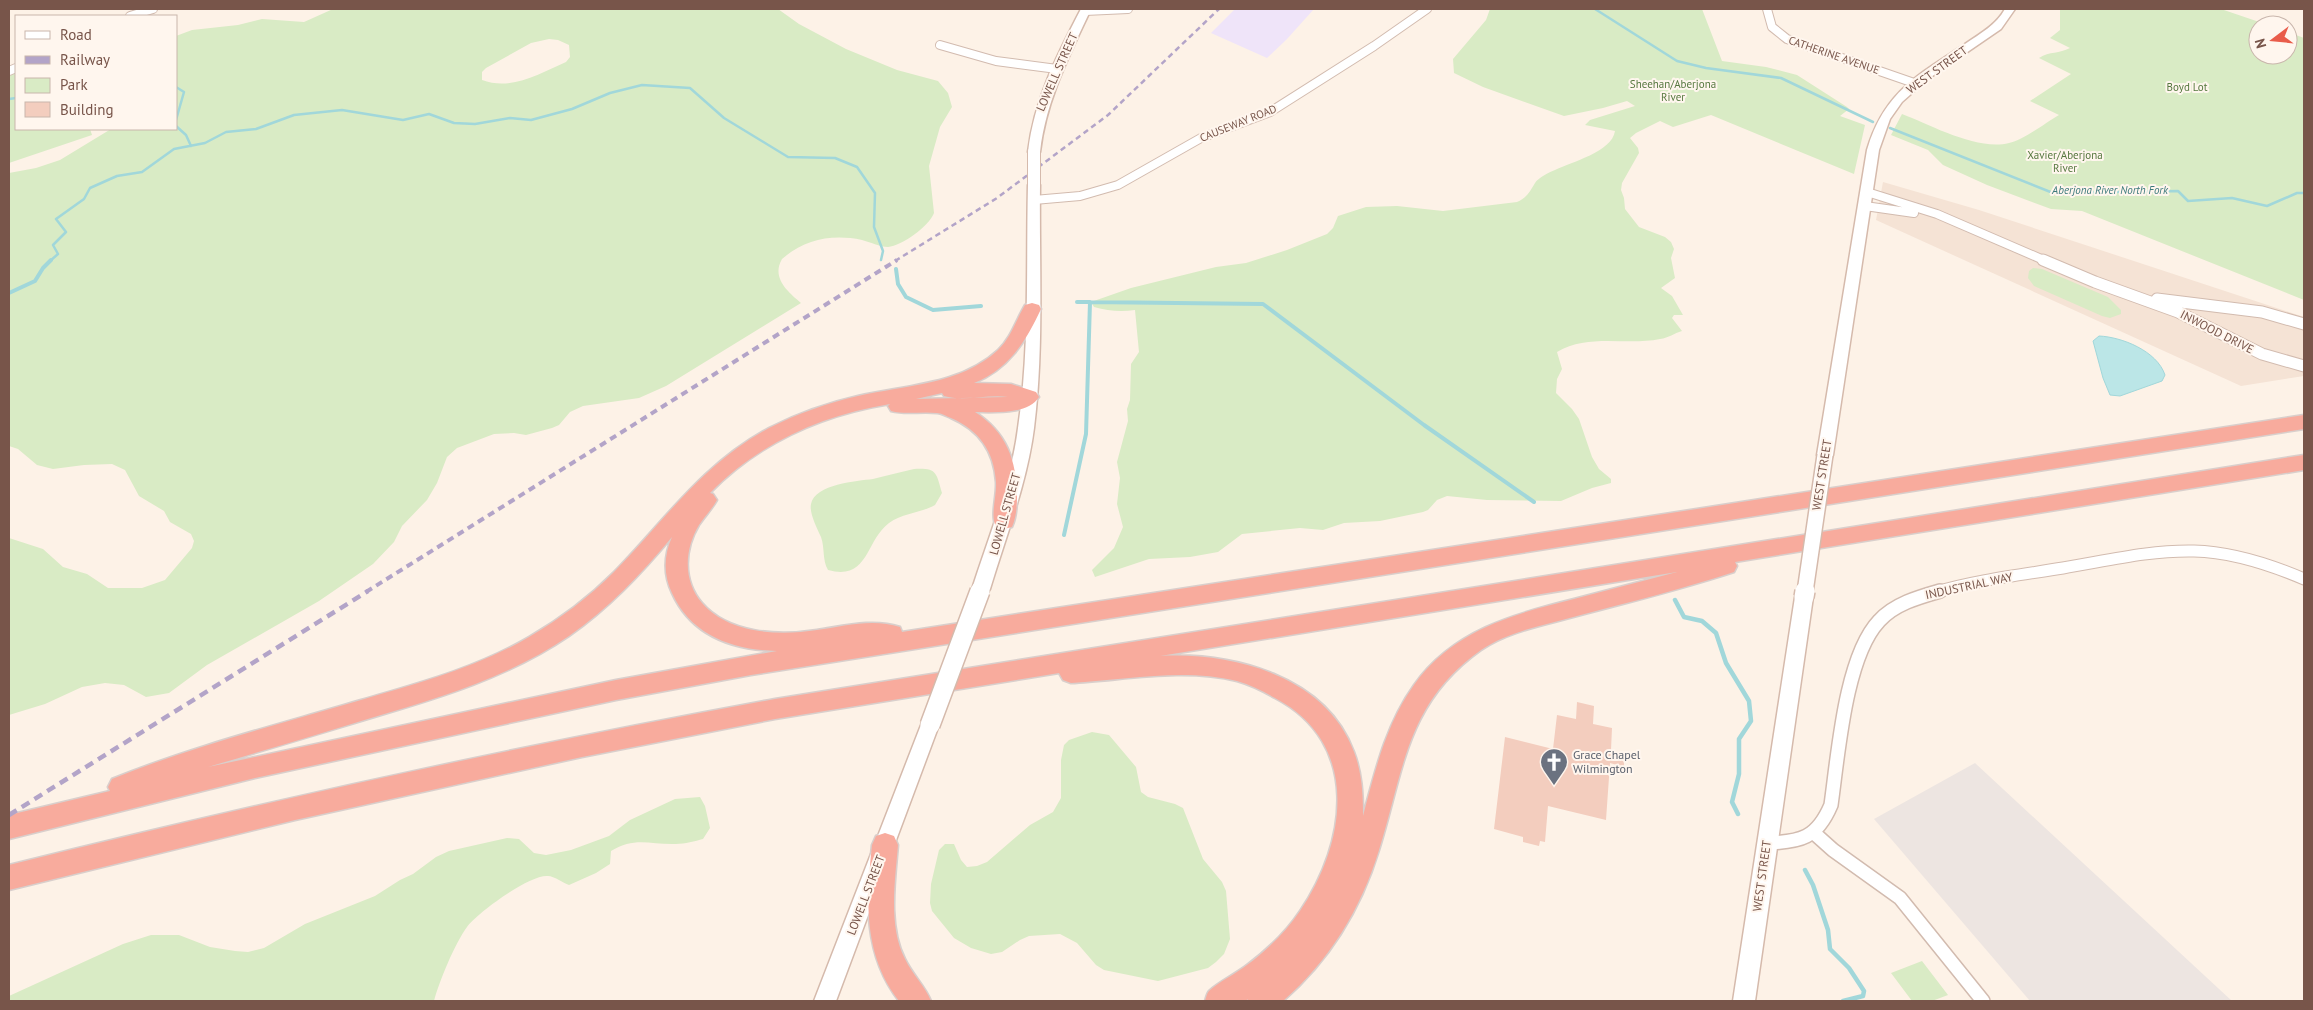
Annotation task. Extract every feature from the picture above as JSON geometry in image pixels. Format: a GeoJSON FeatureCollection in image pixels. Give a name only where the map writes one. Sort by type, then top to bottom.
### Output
{"type":"FeatureCollection","features":[{"type":"Feature","properties":{"kind":"highway"},"geometry":{"type":"LineString","coordinates":[[44,817],[165,770],[441,688],[502,664],[545,640],[591,607],[622,578],[702,485],[755,445],[778,432],[824,412],[855,403],[950,384],[985,370],[1004,355],[1016,342],[1032,309]]}},
{"type":"Feature","properties":{"kind":"highway"},"geometry":{"type":"LineString","coordinates":[[900,394],[996,389],[1016,391],[1029,397]]}},
{"type":"Feature","properties":{"kind":"highway"},"geometry":{"type":"LineString","coordinates":[[951,635],[861,633],[783,642],[749,639],[720,629],[698,614],[682,592],[677,574],[679,547],[696,512],[721,485],[760,455],[808,430],[847,416],[884,408],[929,404],[1000,405],[1015,403],[1029,397]]}},
{"type":"Feature","properties":{"kind":"highway"},"geometry":{"type":"LineString","coordinates":[[929,404],[960,413],[978,423],[994,438],[1002,455],[1008,480],[1004,521]]}},
{"type":"Feature","properties":{"kind":"highway"},"geometry":{"type":"LineString","coordinates":[[9,827],[256,767],[616,690],[751,665],[2304,422]]}},
{"type":"Feature","properties":{"kind":"highway"},"geometry":{"type":"LineString","coordinates":[[9,878],[294,807],[571,747],[775,709],[2304,462]]}},
{"type":"Feature","properties":{"kind":"highway"},"geometry":{"type":"LineString","coordinates":[[1261,1001],[1290,976],[1321,941],[1341,910],[1354,884],[1364,856],[1401,729],[1421,692],[1447,664],[1474,643],[1513,625],[1696,576],[1784,546]]}},
{"type":"Feature","properties":{"kind":"highway"},"geometry":{"type":"LineString","coordinates":[[990,675],[1101,672],[1161,665],[1223,668],[1257,677],[1290,693],[1311,709],[1328,728],[1346,761],[1353,797],[1348,831],[1326,894],[1294,940],[1260,974],[1219,1001]]}},
{"type":"Feature","properties":{"kind":"highway"},"geometry":{"type":"LineString","coordinates":[[885,845],[880,896],[884,943],[897,975],[917,1001]]}},
{"type":"Feature","properties":{"kind":"main road","name":"WEST STREET"},"geometry":{"type":"LineString","coordinates":[[1744,1001],[1825,455],[1874,150],[1882,124],[1890,109],[1917,84],[1997,27],[2004,20],[2010,9]]}},
{"type":"Feature","properties":{"kind":"main road","name":"LOWELL STREET"},"geometry":{"type":"LineString","coordinates":[[825,1001],[981,589],[1004,521],[1023,445],[1029,397],[1034,152],[1038,114],[1085,10]]}},
{"type":"Feature","properties":{"kind":"street"},"geometry":{"type":"LineString","coordinates":[[133,15],[153,9]]}},
{"type":"Feature","properties":{"kind":"street"},"geometry":{"type":"LineString","coordinates":[[1085,10],[1128,9]]}},
{"type":"Feature","properties":{"kind":"street","name":"CAUSEWAY ROAD"},"geometry":{"type":"LineString","coordinates":[[1034,200],[1080,196],[1110,188],[1130,180],[1201,138],[1270,112],[1374,46],[1426,9]]}},
{"type":"Feature","properties":{"kind":"street","name":"CATHERINE AVENUE"},"geometry":{"type":"LineString","coordinates":[[1767,9],[1772,27],[1787,39],[1917,84]]}},
{"type":"Feature","properties":{"kind":"street"},"geometry":{"type":"LineString","coordinates":[[940,45],[996,61],[1057,69]]}},
{"type":"Feature","properties":{"kind":"street","name":"INWOOD DRIVE"},"geometry":{"type":"LineString","coordinates":[[1866,199],[1963,228]]}},
{"type":"Feature","properties":{"kind":"street","name":"INWOOD DRIVE"},"geometry":{"type":"LineString","coordinates":[[1866,199],[1927,210],[1963,228],[2095,282],[2201,322],[2267,356],[2304,366]]}},
{"type":"Feature","properties":{"kind":"street","name":"INWOOD DRIVE"},"geometry":{"type":"LineString","coordinates":[[2130,295],[2262,312],[2304,324]]}},
{"type":"Feature","properties":{"kind":"street","name":"INDUSTRIAL WAY"},"geometry":{"type":"LineString","coordinates":[[1814,833],[1824,820],[1831,804],[1854,672],[1864,645],[1876,624],[1900,605],[1924,596],[1963,586],[2110,560],[2179,552],[2204,552],[2239,557],[2304,579]]}},
{"type":"Feature","properties":{"kind":"street"},"geometry":{"type":"LineString","coordinates":[[1767,843],[1796,841],[1814,833],[1841,856],[1900,898],[1983,1001]]}},
{"type":"Feature","properties":{"kind":"shaded area"},"geometry":{"type":"Polygon","coordinates":[[[1235,9],[1314,9],[1267,58],[1211,33],[1235,9]]]}},
{"type":"Feature","properties":{"kind":"shaded area"},"geometry":{"type":"Polygon","coordinates":[[[1883,182],[1979,210],[2304,317],[2304,376],[2241,386],[1876,220],[1883,182]]]}},
{"type":"Feature","properties":{"kind":"shaded area"},"geometry":{"type":"Polygon","coordinates":[[[1975,763],[2232,1001],[2030,1001],[1874,819],[1975,763]]]}},
{"type":"Feature","properties":{"kind":"green space"},"geometry":{"type":"Polygon","coordinates":[[[333,9],[778,9],[799,24],[846,49],[897,70],[938,81],[948,93],[952,107],[940,127],[929,166],[934,213],[927,224],[921,229],[894,246],[885,247],[851,238],[830,238],[810,243],[791,252],[782,259],[779,266],[780,278],[786,289],[801,303],[666,386],[639,398],[583,406],[570,412],[559,425],[552,428],[526,435],[514,433],[494,434],[457,448],[447,457],[437,483],[427,500],[402,526],[394,542],[373,564],[319,601],[207,665],[169,693],[146,697],[124,685],[105,683],[82,687],[45,704],[9,715],[9,538],[43,549],[63,567],[87,574],[108,588],[142,588],[165,580],[192,548],[194,541],[191,534],[170,522],[164,511],[139,496],[125,470],[112,464],[53,469],[37,465],[18,449],[9,446],[9,173],[36,168],[60,160],[109,130],[178,130],[178,35],[192,30],[238,25],[262,19],[304,22],[333,9]],[[549,39],[531,43],[486,68],[482,72],[482,80],[504,84],[535,76],[566,62],[570,57],[569,45],[558,40],[549,39]]]}},
{"type":"Feature","properties":{"kind":"green space","name":"Sheehan/Aberjona River"},"geometry":{"type":"Polygon","coordinates":[[[1490,9],[1702,9],[1722,61],[1766,67],[1797,75],[1849,109],[1840,116],[1865,125],[1854,174],[1711,115],[1673,127],[1660,121],[1630,138],[1638,148],[1639,153],[1622,183],[1621,190],[1625,209],[1639,227],[1665,237],[1671,242],[1674,249],[1671,258],[1675,278],[1661,288],[1672,296],[1683,315],[1674,315],[1672,318],[1682,331],[1666,338],[1647,341],[1595,341],[1569,346],[1557,352],[1562,369],[1557,379],[1556,393],[1579,419],[1592,457],[1599,469],[1611,479],[1611,483],[1592,488],[1561,501],[1487,500],[1447,496],[1437,500],[1428,510],[1423,512],[1380,521],[1344,523],[1323,530],[1300,528],[1242,534],[1218,552],[1190,557],[1149,559],[1095,577],[1092,570],[1114,548],[1123,527],[1117,504],[1120,478],[1117,462],[1128,421],[1127,409],[1130,400],[1131,364],[1139,352],[1135,310],[1104,309],[1094,307],[1091,302],[1131,288],[1216,267],[1246,263],[1287,250],[1327,234],[1333,228],[1338,216],[1366,207],[1397,206],[1443,211],[1517,202],[1526,196],[1536,181],[1544,175],[1590,155],[1607,145],[1615,131],[1585,125],[1590,120],[1635,106],[1627,101],[1564,116],[1483,87],[1454,73],[1453,59],[1486,20],[1490,9]]]}},
{"type":"Feature","properties":{"kind":"green space"},"geometry":{"type":"Polygon","coordinates":[[[2060,9],[2221,9],[2248,18],[2248,65],[2298,65],[2298,36],[2304,38],[2304,300],[2082,211],[2051,209],[1987,185],[1943,165],[1928,150],[1891,135],[1902,114],[1954,136],[1996,145],[2015,141],[2034,131],[2059,115],[2030,101],[2071,74],[2039,58],[2070,48],[2050,38],[2060,30],[2060,9]]]}},
{"type":"Feature","properties":{"kind":"green space"},"geometry":{"type":"Polygon","coordinates":[[[15,73],[15,130],[90,130],[92,135],[9,163],[9,76],[15,73]]]}},
{"type":"Feature","properties":{"kind":"green space"},"geometry":{"type":"Polygon","coordinates":[[[2033,268],[2042,269],[2108,297],[2121,310],[2121,314],[2110,318],[2102,316],[2034,286],[2028,278],[2029,271],[2033,268]]]}},
{"type":"Feature","properties":{"kind":"green space"},"geometry":{"type":"Polygon","coordinates":[[[914,469],[927,469],[937,476],[942,493],[935,505],[900,517],[889,523],[875,539],[859,565],[851,570],[841,572],[828,570],[821,537],[811,512],[811,504],[814,497],[828,488],[838,485],[914,469]]]}},
{"type":"Feature","properties":{"kind":"green space"},"geometry":{"type":"Polygon","coordinates":[[[1092,732],[1109,735],[1136,767],[1141,792],[1148,797],[1183,808],[1203,859],[1222,882],[1226,891],[1230,939],[1224,954],[1208,968],[1158,981],[1104,970],[1096,965],[1077,943],[1060,934],[1029,936],[1002,952],[991,954],[971,948],[954,938],[932,911],[930,903],[931,884],[939,850],[945,844],[954,844],[961,860],[967,867],[977,866],[987,862],[1030,825],[1053,812],[1061,798],[1061,760],[1064,745],[1069,740],[1092,732]]]}},
{"type":"Feature","properties":{"kind":"green space"},"geometry":{"type":"Polygon","coordinates":[[[700,797],[705,806],[710,828],[703,839],[679,844],[636,842],[620,846],[611,851],[610,864],[596,873],[569,885],[550,876],[540,877],[529,881],[492,904],[462,934],[448,963],[434,1001],[9,1001],[9,996],[123,944],[151,935],[179,935],[210,947],[235,951],[248,952],[264,948],[305,924],[375,896],[413,874],[436,857],[449,851],[507,838],[519,839],[534,853],[546,855],[571,850],[609,836],[630,820],[675,799],[700,797]]]}},
{"type":"Feature","properties":{"kind":"green space"},"geometry":{"type":"Polygon","coordinates":[[[1922,961],[1948,995],[1932,1001],[1912,1001],[1891,973],[1922,961]]]}},
{"type":"Feature","properties":{"kind":"water"},"geometry":{"type":"Polygon","coordinates":[[[2099,336],[2128,342],[2147,352],[2161,366],[2165,375],[2162,381],[2120,396],[2110,395],[2103,378],[2093,341],[2099,336]]]}},
{"type":"Feature","properties":{"kind":"building","name":"Grace Chapel Wilmington"},"geometry":{"type":"Polygon","coordinates":[[[1577,702],[1594,706],[1593,724],[1612,728],[1611,750],[1624,754],[1624,767],[1610,763],[1606,820],[1548,806],[1545,842],[1540,841],[1539,846],[1523,842],[1523,837],[1494,829],[1505,737],[1553,749],[1557,715],[1576,719],[1577,702]]]}},
{"type":"Feature","properties":{"kind":"waterway","name":"Aberjona River North Fork"},"geometry":{"type":"LineString","coordinates":[[1595,9],[1677,61],[1706,68],[1781,78],[1873,122]]}},
{"type":"Feature","properties":{"kind":"waterway"},"geometry":{"type":"LineString","coordinates":[[191,146],[205,143],[226,132],[256,129],[294,115],[342,110],[403,120],[429,114],[454,123],[475,124],[510,118],[531,120],[572,109],[610,93],[642,85],[690,88],[724,118],[788,157],[835,158],[857,167],[875,193],[874,227],[883,251],[881,260]]}},
{"type":"Feature","properties":{"kind":"waterway"},"geometry":{"type":"LineString","coordinates":[[178,88],[184,92],[178,113]]}},
{"type":"Feature","properties":{"kind":"waterway"},"geometry":{"type":"LineString","coordinates":[[9,99],[15,98]]}},
{"type":"Feature","properties":{"kind":"waterway"},"geometry":{"type":"LineString","coordinates":[[178,128],[186,135],[191,146]]}},
{"type":"Feature","properties":{"kind":"waterway","name":"Aberjona River North Fork"},"geometry":{"type":"LineString","coordinates":[[1890,128],[2053,193],[2178,191],[2188,201],[2232,198],[2267,206],[2297,193],[2304,193]]}},
{"type":"Feature","properties":{"kind":"waterway"},"geometry":{"type":"LineString","coordinates":[[50,261],[58,254],[53,245],[66,232],[56,219],[84,199],[90,188],[117,176],[142,172],[174,149],[191,146]]}},
{"type":"Feature","properties":{"kind":"waterway"},"geometry":{"type":"LineString","coordinates":[[9,293],[35,281],[50,261]]}},
{"type":"Feature","properties":{"kind":"waterway"},"geometry":{"type":"LineString","coordinates":[[896,269],[898,284],[906,297],[933,310],[981,306]]}},
{"type":"Feature","properties":{"kind":"waterway"},"geometry":{"type":"LineString","coordinates":[[1077,302],[1090,302]]}},
{"type":"Feature","properties":{"kind":"waterway"},"geometry":{"type":"LineString","coordinates":[[1064,535],[1086,434],[1090,302]]}},
{"type":"Feature","properties":{"kind":"waterway"},"geometry":{"type":"LineString","coordinates":[[1090,302],[1263,304],[1424,425],[1534,502]]}},
{"type":"Feature","properties":{"kind":"waterway"},"geometry":{"type":"LineString","coordinates":[[1675,600],[1684,617],[1702,621],[1716,633],[1726,663],[1749,701],[1751,721],[1739,739],[1739,774],[1732,802],[1738,814]]}},
{"type":"Feature","properties":{"kind":"waterway"},"geometry":{"type":"LineString","coordinates":[[1805,870],[1813,885],[1828,930],[1830,949],[1849,968],[1864,991],[1863,996],[1843,1001]]}},
{"type":"Feature","properties":{"kind":"railway"},"geometry":{"type":"LineString","coordinates":[[895,261],[997,198],[1108,115],[1219,9]]}},
{"type":"Feature","properties":{"kind":"railway"},"geometry":{"type":"LineString","coordinates":[[366,592],[897,260]]}},
{"type":"Feature","properties":{"kind":"railway"},"geometry":{"type":"LineString","coordinates":[[9,815],[368,591]]}},
{"type":"Feature","properties":{"kind":"place","name":"Grace Chapel Wilmington"},"geometry":{"type":"Point","coordinates":[1554,786]}},
{"type":"Feature","properties":{"kind":"park label","name":"Boyd Lot"},"geometry":{"type":"Point","coordinates":[2187,87]}},
{"type":"Feature","properties":{"kind":"park label","name":"Xavier/Aberjona River"},"geometry":{"type":"Point","coordinates":[2065,161]}}]}
